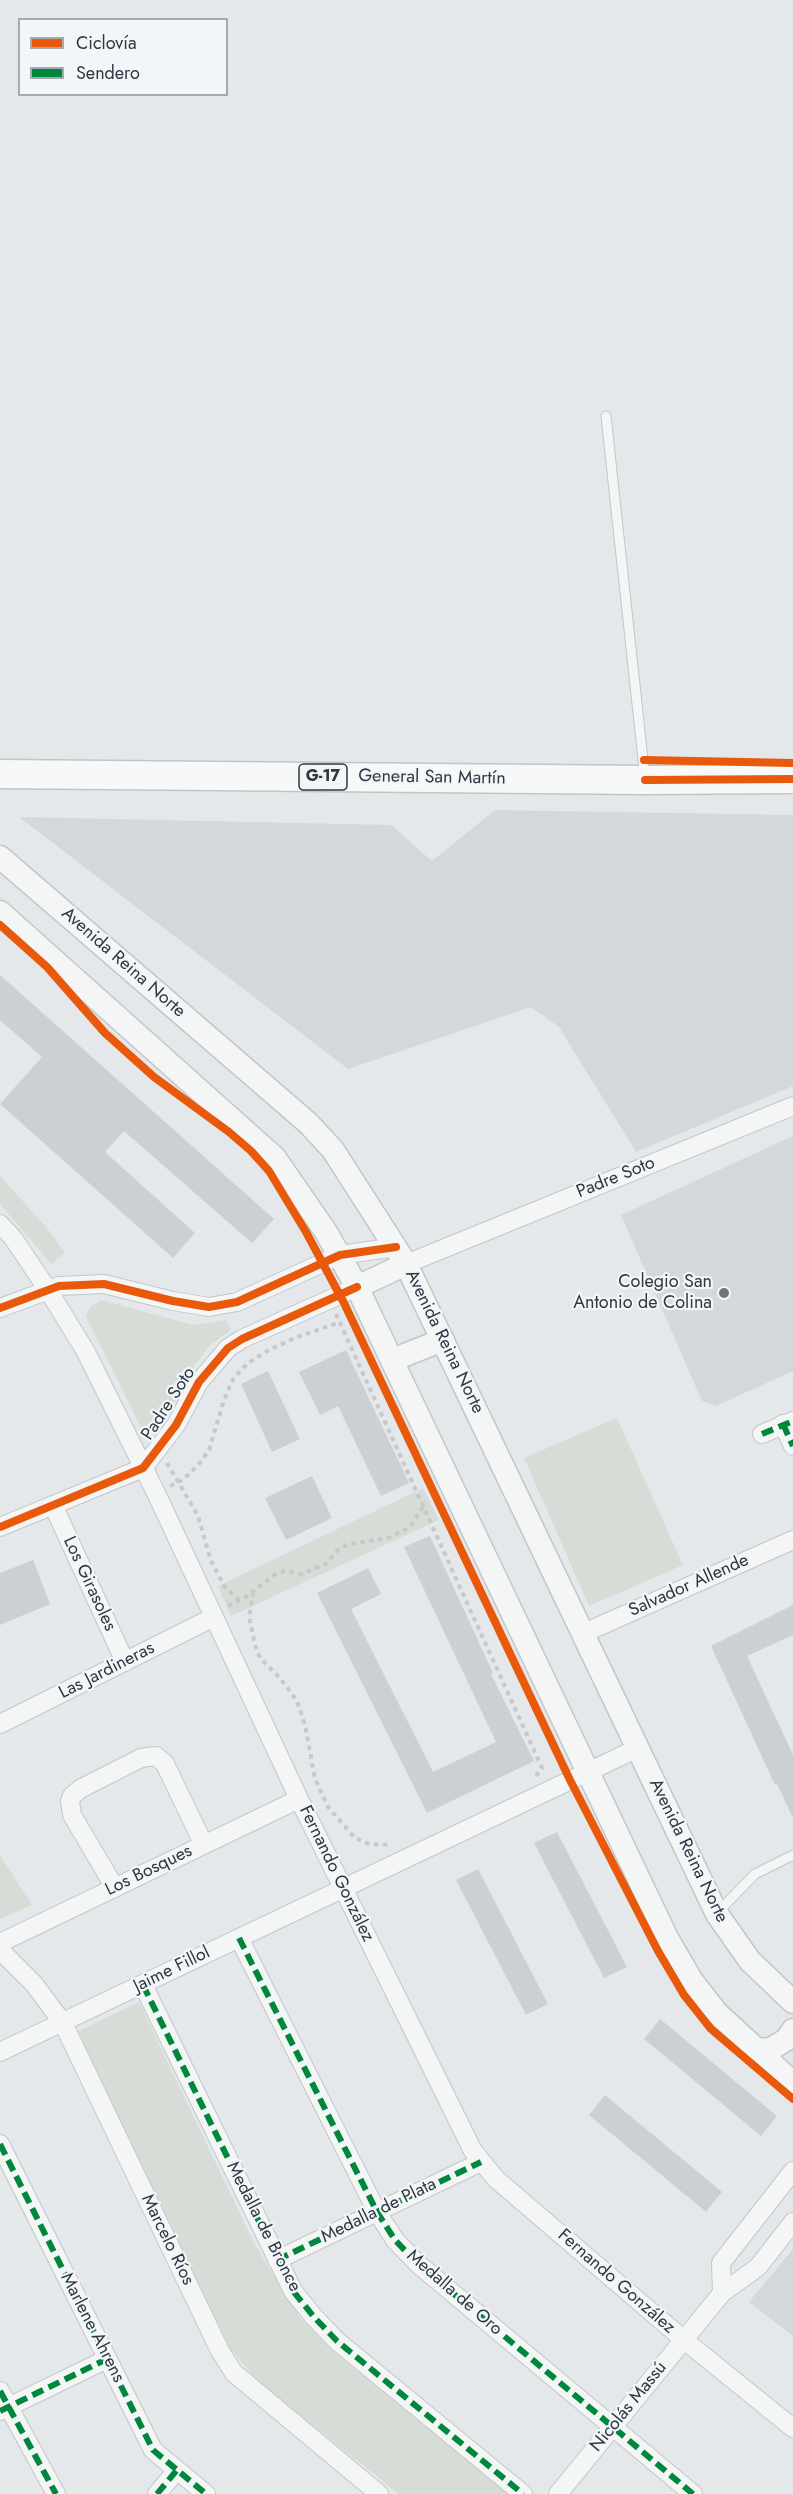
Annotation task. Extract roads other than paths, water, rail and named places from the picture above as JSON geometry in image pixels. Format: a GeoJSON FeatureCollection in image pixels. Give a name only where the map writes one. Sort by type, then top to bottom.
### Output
{"type":"FeatureCollection","features":[{"type":"Feature","properties":{"kind":"main road","name":"General San Martín"},"geometry":{"type":"LineString","coordinates":[[0,774],[645,780],[793,779]]}},
{"type":"Feature","properties":{"kind":"street","name":"Avenida Reina Norte"},"geometry":{"type":"LineString","coordinates":[[0,857],[308,1123],[333,1150],[401,1256],[717,1914],[750,1961],[793,2002]]}},
{"type":"Feature","properties":{"kind":"street"},"geometry":{"type":"LineString","coordinates":[[0,912],[275,1158],[340,1255],[357,1287],[667,1938],[692,1981],[717,2013],[793,2083]]}},
{"type":"Feature","properties":{"kind":"street","name":"Padre Soto"},"geometry":{"type":"LineString","coordinates":[[0,1308],[59,1286],[104,1284],[173,1301],[209,1306],[237,1302],[340,1255],[401,1256],[793,1106]]}},
{"type":"Feature","properties":{"kind":"street","name":"Fernando González"},"geometry":{"type":"LineString","coordinates":[[0,1224],[13,1238],[48,1290],[86,1352],[157,1495],[299,1799],[473,2151],[496,2179],[684,2340],[793,2428]]}},
{"type":"Feature","properties":{"kind":"street"},"geometry":{"type":"LineString","coordinates":[[357,1287],[401,1256]]}},
{"type":"Feature","properties":{"kind":"street","name":"Padre Soto"},"geometry":{"type":"LineString","coordinates":[[0,1527],[143,1468],[176,1425],[199,1382],[228,1348],[242,1339],[357,1287]]}},
{"type":"Feature","properties":{"kind":"street"},"geometry":{"type":"LineString","coordinates":[[392,1360],[443,1340]]}},
{"type":"Feature","properties":{"kind":"street"},"geometry":{"type":"LineString","coordinates":[[762,1434],[788,1422],[793,1446]]}},
{"type":"Feature","properties":{"kind":"street","name":"Los Girasoles"},"geometry":{"type":"LineString","coordinates":[[53,1505],[125,1662]]}},
{"type":"Feature","properties":{"kind":"street","name":"Salvador Allende"},"geometry":{"type":"LineString","coordinates":[[584,1633],[793,1540]]}},
{"type":"Feature","properties":{"kind":"street","name":"Las Jardineras"},"geometry":{"type":"LineString","coordinates":[[0,1724],[214,1617]]}},
{"type":"Feature","properties":{"kind":"street"},"geometry":{"type":"LineString","coordinates":[[343,1887],[638,1748]]}},
{"type":"Feature","properties":{"kind":"street"},"geometry":{"type":"LineString","coordinates":[[115,1888],[72,1815],[69,1801],[80,1789],[141,1758],[156,1756],[165,1764],[204,1845]]}},
{"type":"Feature","properties":{"kind":"street","name":"Los Bosques"},"geometry":{"type":"LineString","coordinates":[[0,1944],[299,1799]]}},
{"type":"Feature","properties":{"kind":"street","name":"Jaime Fillol"},"geometry":{"type":"LineString","coordinates":[[0,2052],[343,1887]]}},
{"type":"Feature","properties":{"kind":"street","name":"Medalla de Oro"},"geometry":{"type":"LineString","coordinates":[[239,1938],[378,2212],[395,2240],[418,2264],[693,2494]]}},
{"type":"Feature","properties":{"kind":"street","name":"Marcelo Ríos"},"geometry":{"type":"LineString","coordinates":[[0,1950],[34,1984],[63,2022],[234,2373],[379,2494]]}},
{"type":"Feature","properties":{"kind":"street","name":"Medalla de Bronce"},"geometry":{"type":"LineString","coordinates":[[143,1985],[293,2291],[338,2341],[523,2494]]}},
{"type":"Feature","properties":{"kind":"street"},"geometry":{"type":"LineString","coordinates":[[755,2050],[771,2049],[787,2039],[793,2030]]}},
{"type":"Feature","properties":{"kind":"street","name":"Marlene Ahrens"},"geometry":{"type":"LineString","coordinates":[[0,2144],[153,2450],[206,2494]]}},
{"type":"Feature","properties":{"kind":"street","name":"Medalla de Plata"},"geometry":{"type":"LineString","coordinates":[[277,2260],[481,2162]]}},
{"type":"Feature","properties":{"kind":"street"},"geometry":{"type":"LineString","coordinates":[[722,2293],[721,2263],[793,2171]]}},
{"type":"Feature","properties":{"kind":"street","name":"Nicolás Massú"},"geometry":{"type":"LineString","coordinates":[[558,2494],[722,2293],[758,2267],[793,2222]]}},
{"type":"Feature","properties":{"kind":"street"},"geometry":{"type":"LineString","coordinates":[[56,2494],[3,2403],[107,2359]]}},
{"type":"Feature","properties":{"kind":"street"},"geometry":{"type":"LineString","coordinates":[[157,2494],[177,2470]]}},
{"type":"Feature","properties":{"kind":"lane"},"geometry":{"type":"LineString","coordinates":[[606,416],[645,780]]}},
{"type":"Feature","properties":{"kind":"lane"},"geometry":{"type":"LineString","coordinates":[[717,1914],[755,1874],[793,1855]]}},
{"type":"Feature","properties":{"kind":"place","name":"Colegio San Antonio de Colina"},"geometry":{"type":"Point","coordinates":[724,1293]}}]}
